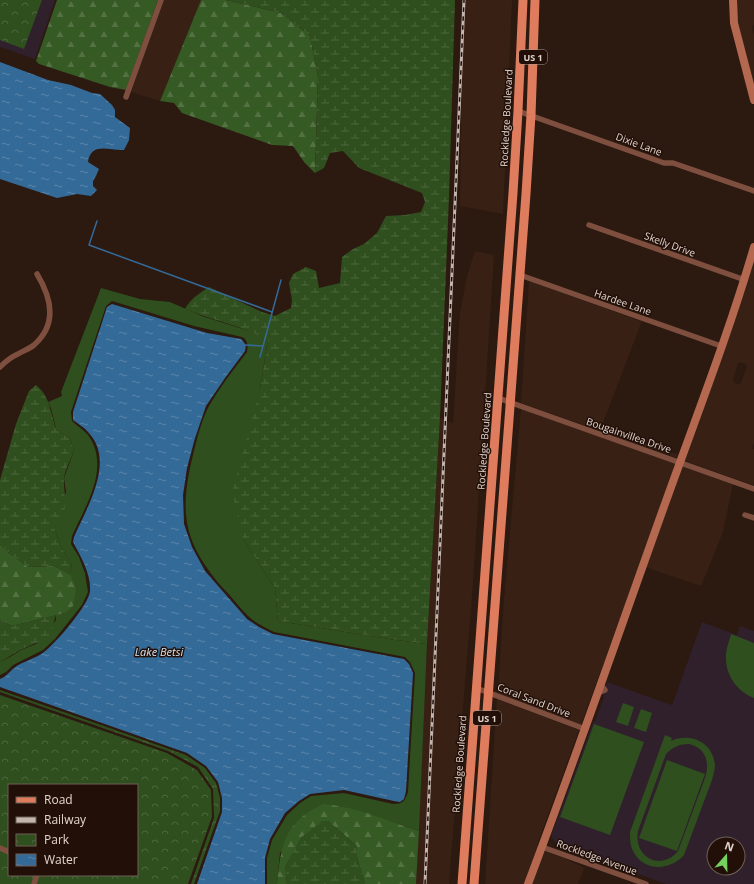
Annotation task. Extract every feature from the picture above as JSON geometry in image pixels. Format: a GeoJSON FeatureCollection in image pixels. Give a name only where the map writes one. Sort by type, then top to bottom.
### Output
{"type":"FeatureCollection","features":[{"type":"Feature","properties":{"kind":"main road","name":"Rockledge Boulevard"},"geometry":{"type":"LineString","coordinates":[[462,884],[509,254],[523,0]]}},
{"type":"Feature","properties":{"kind":"main road","name":"US 1"},"geometry":{"type":"LineString","coordinates":[[474,884],[520,275],[531,115],[535,0]]}},
{"type":"Feature","properties":{"kind":"main road"},"geometry":{"type":"LineString","coordinates":[[509,254],[514,268],[520,275]]}},
{"type":"Feature","properties":{"kind":"main road"},"geometry":{"type":"LineString","coordinates":[[488,528],[493,541],[499,550]]}},
{"type":"Feature","properties":{"kind":"main road"},"geometry":{"type":"LineString","coordinates":[[485,567],[489,570],[496,586]]}},
{"type":"Feature","properties":{"kind":"main road"},"geometry":{"type":"LineString","coordinates":[[470,776],[475,794],[480,802]]}},
{"type":"Feature","properties":{"kind":"main road"},"geometry":{"type":"LineString","coordinates":[[468,805],[474,812],[479,826]]}},
{"type":"Feature","properties":{"kind":"street"},"geometry":{"type":"LineString","coordinates":[[126,96],[160,0]]}},
{"type":"Feature","properties":{"kind":"street"},"geometry":{"type":"LineString","coordinates":[[733,0],[734,23],[754,100]]}},
{"type":"Feature","properties":{"kind":"street","name":"Dixie Lane"},"geometry":{"type":"LineString","coordinates":[[518,111],[664,163],[673,163],[754,191]]}},
{"type":"Feature","properties":{"kind":"street","name":"Skelly Drive"},"geometry":{"type":"LineString","coordinates":[[589,225],[744,280]]}},
{"type":"Feature","properties":{"kind":"street"},"geometry":{"type":"LineString","coordinates":[[528,884],[680,462],[754,248]]}},
{"type":"Feature","properties":{"kind":"street"},"geometry":{"type":"LineString","coordinates":[[0,367],[17,354],[34,345],[48,325],[50,309],[48,295],[37,274]]}},
{"type":"Feature","properties":{"kind":"street","name":"Hardee Lane"},"geometry":{"type":"LineString","coordinates":[[520,275],[721,346]]}},
{"type":"Feature","properties":{"kind":"street","name":"Bougainvillea Drive"},"geometry":{"type":"LineString","coordinates":[[498,398],[754,489]]}},
{"type":"Feature","properties":{"kind":"street"},"geometry":{"type":"LineString","coordinates":[[745,515],[754,518]]}},
{"type":"Feature","properties":{"kind":"street","name":"Coral Sand Drive"},"geometry":{"type":"LineString","coordinates":[[476,688],[585,729]]}},
{"type":"Feature","properties":{"kind":"street","name":"Rockledge Avenue"},"geometry":{"type":"LineString","coordinates":[[542,847],[646,884]]}},
{"type":"Feature","properties":{"kind":"shaded area"},"geometry":{"type":"Polygon","coordinates":[[[0,0],[55,0],[35,59],[0,47],[0,0]]]}},
{"type":"Feature","properties":{"kind":"shaded area"},"geometry":{"type":"Polygon","coordinates":[[[163,0],[201,0],[160,101],[131,92],[163,0]]]}},
{"type":"Feature","properties":{"kind":"shaded area"},"geometry":{"type":"Polygon","coordinates":[[[463,0],[512,0],[503,214],[460,206],[463,0]]]}},
{"type":"Feature","properties":{"kind":"shaded area"},"geometry":{"type":"Polygon","coordinates":[[[735,0],[754,0],[754,24],[752,28],[754,34],[754,89],[737,22],[735,0]]]}},
{"type":"Feature","properties":{"kind":"shaded area"},"geometry":{"type":"Polygon","coordinates":[[[475,251],[494,255],[473,582],[449,884],[416,884],[427,644],[440,418],[453,423],[460,313],[467,276],[475,251]]]}},
{"type":"Feature","properties":{"kind":"shaded area"},"geometry":{"type":"Polygon","coordinates":[[[754,257],[753,485],[683,460],[754,257]],[[740,362],[738,363],[733,380],[734,383],[741,383],[747,367],[746,364],[740,362]]]}},
{"type":"Feature","properties":{"kind":"shaded area"},"geometry":{"type":"Polygon","coordinates":[[[529,281],[642,321],[601,428],[679,455],[678,458],[521,403],[529,281]]]}},
{"type":"Feature","properties":{"kind":"shaded area"},"geometry":{"type":"Polygon","coordinates":[[[521,409],[676,464],[581,725],[498,693],[504,599],[521,409]]]}},
{"type":"Feature","properties":{"kind":"shaded area"},"geometry":{"type":"Polygon","coordinates":[[[681,466],[733,484],[723,532],[701,586],[645,567],[681,466]]]}},
{"type":"Feature","properties":{"kind":"shaded area"},"geometry":{"type":"Polygon","coordinates":[[[702,622],[737,635],[740,626],[754,631],[754,884],[666,884],[557,845],[551,836],[593,722],[595,721],[604,697],[603,693],[607,682],[672,705],[702,622]]]}},
{"type":"Feature","properties":{"kind":"shaded area"},"geometry":{"type":"Polygon","coordinates":[[[497,699],[579,730],[537,845],[539,846],[525,884],[485,884],[497,699]]]}},
{"type":"Feature","properties":{"kind":"shaded area"},"geometry":{"type":"Polygon","coordinates":[[[543,851],[564,858],[584,868],[578,884],[530,884],[543,851]]]}},
{"type":"Feature","properties":{"kind":"green space"},"geometry":{"type":"Polygon","coordinates":[[[0,0],[42,0],[24,49],[0,40],[0,0]]]}},
{"type":"Feature","properties":{"kind":"green space"},"geometry":{"type":"Polygon","coordinates":[[[57,0],[158,0],[126,90],[110,87],[39,64],[36,61],[57,0]]]}},
{"type":"Feature","properties":{"kind":"green space"},"geometry":{"type":"Polygon","coordinates":[[[201,0],[226,0],[281,13],[310,36],[318,77],[315,173],[304,162],[293,146],[272,145],[182,113],[174,103],[160,101],[201,0]]]}},
{"type":"Feature","properties":{"kind":"green space"},"geometry":{"type":"Polygon","coordinates":[[[226,0],[455,0],[440,418],[427,644],[278,621],[275,588],[243,539],[232,492],[260,389],[268,340],[248,331],[185,309],[187,305],[192,299],[209,287],[262,312],[275,316],[291,308],[292,300],[289,283],[293,274],[306,267],[316,271],[319,288],[340,283],[342,257],[353,249],[364,244],[377,233],[386,216],[421,212],[425,202],[422,193],[359,168],[343,151],[330,153],[324,168],[315,173],[318,77],[310,36],[281,13],[226,0]]]}},
{"type":"Feature","properties":{"kind":"green space"},"geometry":{"type":"Polygon","coordinates":[[[101,288],[140,299],[170,302],[202,316],[249,331],[268,339],[260,389],[243,539],[275,588],[278,621],[427,644],[419,831],[372,815],[334,805],[280,853],[277,884],[267,884],[267,858],[272,840],[287,815],[300,803],[311,796],[344,793],[393,804],[401,803],[405,800],[408,792],[415,673],[410,662],[405,657],[274,632],[260,625],[248,616],[222,587],[209,571],[199,555],[192,540],[186,510],[186,493],[189,475],[201,424],[206,412],[222,385],[247,352],[247,343],[242,337],[194,326],[112,301],[106,306],[71,412],[72,421],[88,435],[94,447],[97,460],[97,473],[94,486],[72,536],[71,544],[79,557],[85,573],[88,592],[82,605],[55,639],[43,650],[13,665],[6,672],[0,675],[0,662],[21,650],[36,644],[56,620],[56,615],[65,613],[69,574],[72,565],[60,545],[54,526],[66,492],[64,478],[74,451],[70,439],[56,429],[48,402],[62,396],[61,392],[101,288]]]}},
{"type":"Feature","properties":{"kind":"green space"},"geometry":{"type":"Polygon","coordinates":[[[36,385],[41,389],[47,400],[56,429],[70,439],[74,451],[64,478],[65,504],[63,516],[54,526],[60,545],[72,565],[69,574],[54,566],[28,567],[9,553],[0,544],[0,480],[16,424],[29,391],[36,385]]]}},
{"type":"Feature","properties":{"kind":"green space"},"geometry":{"type":"Polygon","coordinates":[[[0,544],[9,553],[28,567],[54,566],[70,574],[76,588],[73,606],[65,613],[12,626],[0,620],[0,544]]]}},
{"type":"Feature","properties":{"kind":"green space"},"geometry":{"type":"Polygon","coordinates":[[[56,615],[50,635],[0,662],[0,620],[12,626],[56,615]]]}},
{"type":"Feature","properties":{"kind":"green space"},"geometry":{"type":"Polygon","coordinates":[[[731,634],[754,643],[754,698],[738,688],[728,671],[726,653],[731,634]]]}},
{"type":"Feature","properties":{"kind":"green space"},"geometry":{"type":"Polygon","coordinates":[[[0,690],[101,725],[100,727],[0,692],[0,690]]]}},
{"type":"Feature","properties":{"kind":"green space"},"geometry":{"type":"Polygon","coordinates":[[[0,695],[167,753],[197,770],[211,790],[212,817],[188,884],[0,884],[0,695]]]}},
{"type":"Feature","properties":{"kind":"green space"},"geometry":{"type":"Polygon","coordinates":[[[623,703],[634,707],[628,726],[616,722],[623,703]]]}},
{"type":"Feature","properties":{"kind":"green space"},"geometry":{"type":"Polygon","coordinates":[[[641,709],[652,713],[646,732],[634,728],[641,709]]]}},
{"type":"Feature","properties":{"kind":"green space"},"geometry":{"type":"Polygon","coordinates":[[[594,724],[644,742],[610,835],[560,817],[594,724]]]}},
{"type":"Feature","properties":{"kind":"green space"},"geometry":{"type":"Polygon","coordinates":[[[101,725],[186,755],[205,768],[216,783],[220,798],[220,811],[194,884],[191,884],[214,818],[213,789],[198,767],[168,751],[100,727],[101,725]]]}},
{"type":"Feature","properties":{"kind":"green space"},"geometry":{"type":"Polygon","coordinates":[[[665,735],[672,738],[671,741],[686,738],[699,741],[705,745],[710,750],[713,757],[715,765],[714,771],[684,855],[672,864],[657,867],[650,866],[637,858],[631,844],[630,832],[665,735]],[[689,744],[679,745],[666,754],[638,831],[640,848],[650,859],[657,861],[664,860],[671,857],[678,851],[705,778],[707,766],[707,761],[703,752],[695,746],[689,744]]]}},
{"type":"Feature","properties":{"kind":"green space"},"geometry":{"type":"Polygon","coordinates":[[[667,760],[705,774],[677,851],[639,838],[667,760]]]}},
{"type":"Feature","properties":{"kind":"green space"},"geometry":{"type":"Polygon","coordinates":[[[323,804],[335,805],[371,814],[419,831],[416,884],[365,884],[357,857],[357,846],[328,821],[302,837],[285,867],[287,884],[277,884],[283,846],[292,827],[310,811],[323,804]]]}},
{"type":"Feature","properties":{"kind":"green space"},"geometry":{"type":"Polygon","coordinates":[[[322,821],[328,821],[357,846],[357,857],[365,884],[287,884],[285,867],[296,847],[302,837],[322,821]]]}},
{"type":"Feature","properties":{"kind":"water"},"geometry":{"type":"Polygon","coordinates":[[[0,62],[48,80],[100,94],[112,105],[115,110],[115,117],[130,128],[129,140],[124,150],[102,148],[93,151],[90,155],[88,162],[99,169],[93,181],[93,186],[97,190],[91,196],[77,194],[57,198],[0,179],[0,62]]]}},
{"type":"Feature","properties":{"kind":"water","name":"Lake Betsi"},"geometry":{"type":"Polygon","coordinates":[[[112,304],[207,333],[241,339],[246,345],[245,351],[206,406],[187,468],[183,495],[184,524],[192,547],[205,571],[247,619],[273,634],[404,659],[409,664],[413,673],[406,791],[404,799],[400,802],[344,790],[310,794],[285,813],[270,839],[265,858],[265,884],[197,884],[222,812],[222,798],[218,782],[206,766],[187,753],[0,687],[0,679],[18,666],[49,648],[56,641],[78,614],[90,591],[87,572],[73,542],[92,498],[99,470],[99,456],[96,444],[88,432],[73,420],[73,412],[107,307],[112,304]]]}},
{"type":"Feature","properties":{"kind":"waterway"},"geometry":{"type":"LineString","coordinates":[[97,221],[89,245],[272,312]]}},
{"type":"Feature","properties":{"kind":"waterway"},"geometry":{"type":"LineString","coordinates":[[260,357],[281,280]]}},
{"type":"Feature","properties":{"kind":"waterway"},"geometry":{"type":"LineString","coordinates":[[246,345],[262,346]]}},
{"type":"Feature","properties":{"kind":"railway"},"geometry":{"type":"LineString","coordinates":[[425,884],[464,0]]}}]}
